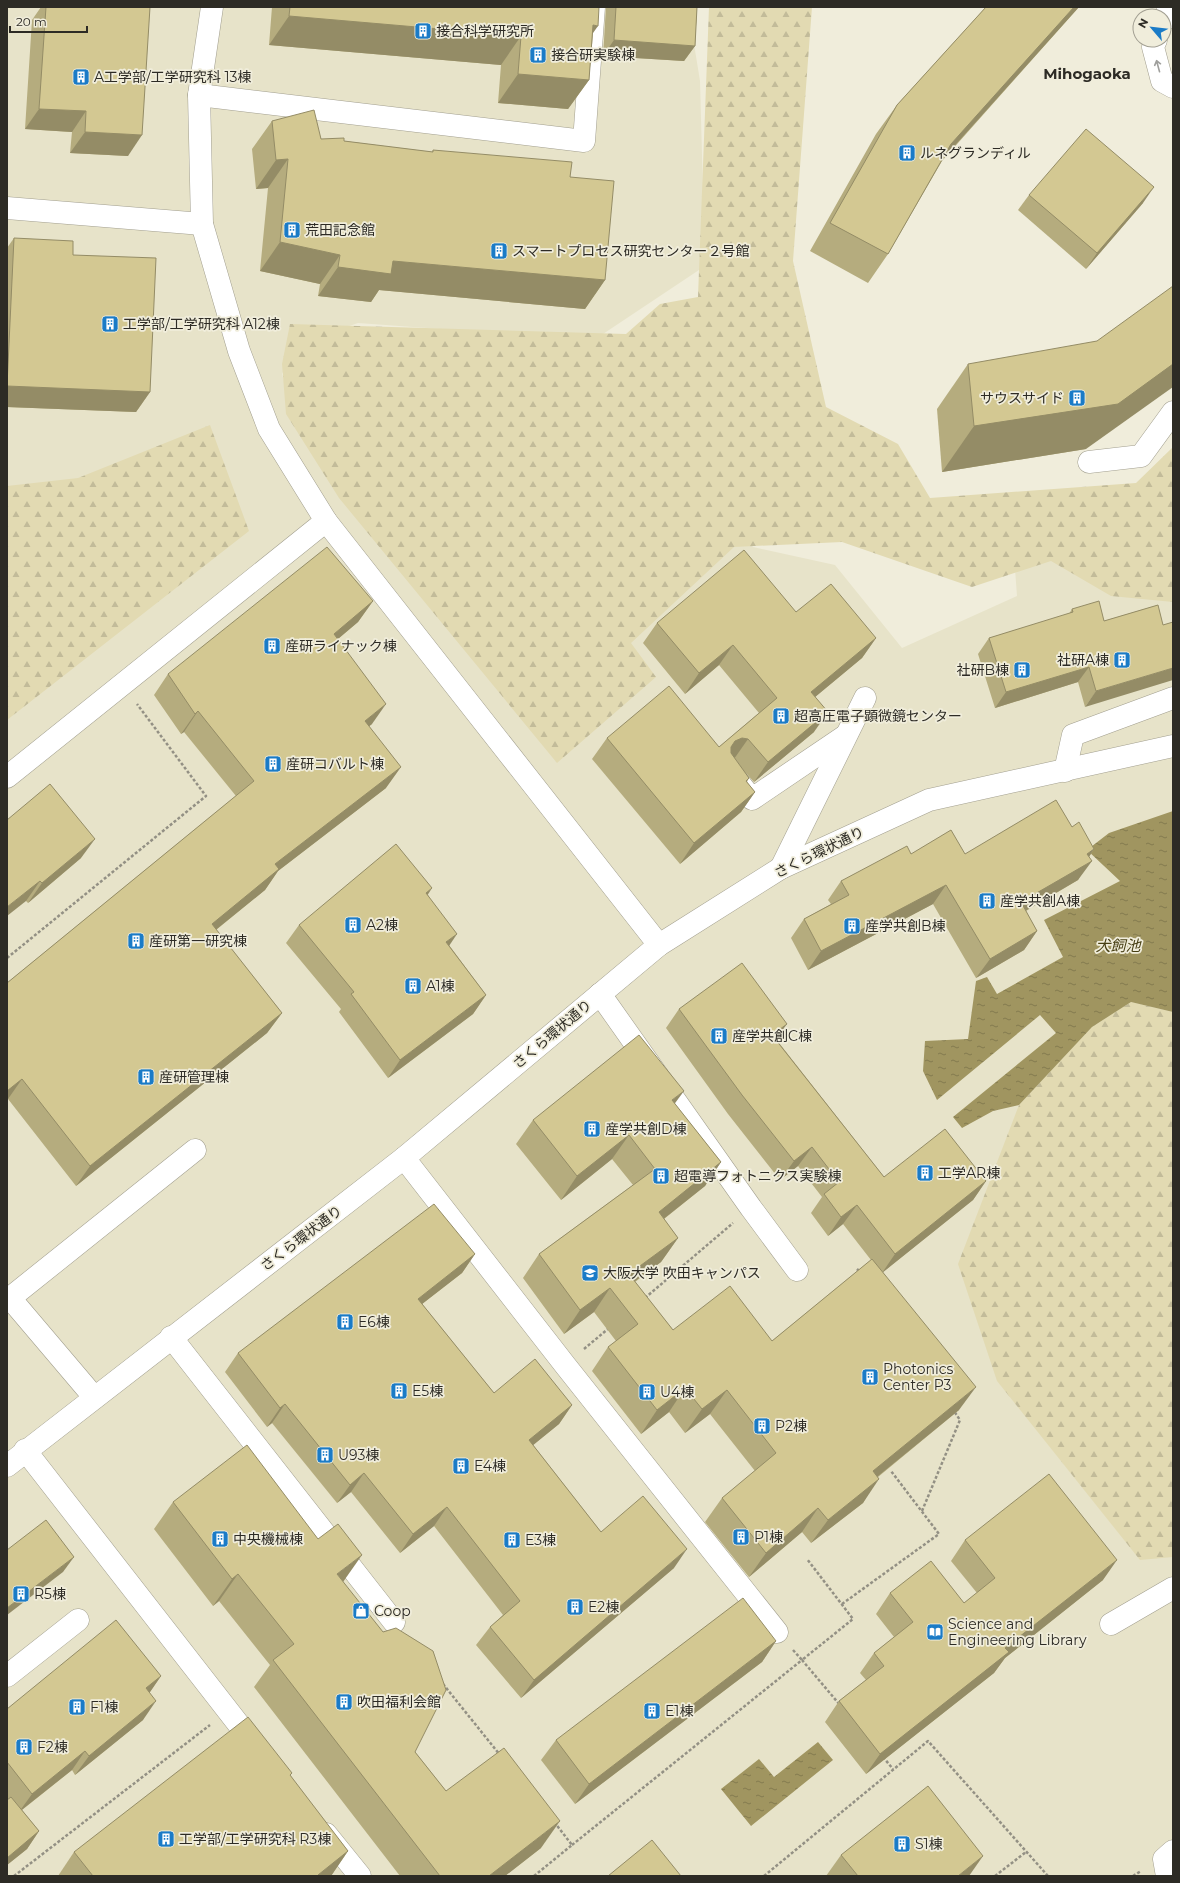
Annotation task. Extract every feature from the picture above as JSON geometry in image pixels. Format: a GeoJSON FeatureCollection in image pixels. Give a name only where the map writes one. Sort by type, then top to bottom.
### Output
{"type":"FeatureCollection","features":[{"type":"Feature","properties":{"kind":"street"},"geometry":{"type":"LineString","coordinates":[[212,7],[199,95],[202,224],[239,351],[269,429],[326,521],[659,945]]}},
{"type":"Feature","properties":{"kind":"street"},"geometry":{"type":"LineString","coordinates":[[199,95],[584,141],[594,7]]}},
{"type":"Feature","properties":{"kind":"street"},"geometry":{"type":"LineString","coordinates":[[1153,48],[1162,81],[1173,87]]}},
{"type":"Feature","properties":{"kind":"street"},"geometry":{"type":"LineString","coordinates":[[7,208],[202,224]]}},
{"type":"Feature","properties":{"kind":"street"},"geometry":{"type":"LineString","coordinates":[[1089,462],[1141,456],[1173,412]]}},
{"type":"Feature","properties":{"kind":"street"},"geometry":{"type":"LineString","coordinates":[[7,777],[326,521]]}},
{"type":"Feature","properties":{"kind":"street"},"geometry":{"type":"LineString","coordinates":[[781,868],[865,698]]}},
{"type":"Feature","properties":{"kind":"street"},"geometry":{"type":"LineString","coordinates":[[1065,771],[1073,735],[1173,698]]}},
{"type":"Feature","properties":{"kind":"street"},"geometry":{"type":"LineString","coordinates":[[729,770],[752,799],[846,736]]}},
{"type":"Feature","properties":{"kind":"street","name":"さくら環状通り"},"geometry":{"type":"LineString","coordinates":[[7,1466],[25,1450],[404,1158],[659,945],[781,868],[929,800],[1173,746]]}},
{"type":"Feature","properties":{"kind":"street"},"geometry":{"type":"LineString","coordinates":[[600,994],[751,1208],[797,1270]]}},
{"type":"Feature","properties":{"kind":"street"},"geometry":{"type":"LineString","coordinates":[[94,1397],[8,1299],[195,1150]]}},
{"type":"Feature","properties":{"kind":"street"},"geometry":{"type":"LineString","coordinates":[[404,1158],[565,1365],[777,1632]]}},
{"type":"Feature","properties":{"kind":"street"},"geometry":{"type":"LineString","coordinates":[[171,1337],[394,1622]]}},
{"type":"Feature","properties":{"kind":"street"},"geometry":{"type":"LineString","coordinates":[[25,1450],[271,1765]]}},
{"type":"Feature","properties":{"kind":"street"},"geometry":{"type":"LineString","coordinates":[[1111,1624],[1173,1588]]}},
{"type":"Feature","properties":{"kind":"street"},"geometry":{"type":"LineString","coordinates":[[7,1676],[78,1620]]}},
{"type":"Feature","properties":{"kind":"street"},"geometry":{"type":"LineString","coordinates":[[313,1818],[360,1876]]}},
{"type":"Feature","properties":{"kind":"street"},"geometry":{"type":"LineString","coordinates":[[1167,1876],[1164,1858],[1173,1851]]}},
{"type":"Feature","properties":{"kind":"path"},"geometry":{"type":"LineString","coordinates":[[7,958],[206,796],[122,686]]}},
{"type":"Feature","properties":{"kind":"path"},"geometry":{"type":"LineString","coordinates":[[643,1299],[751,1208]]}},
{"type":"Feature","properties":{"kind":"path"},"geometry":{"type":"LineString","coordinates":[[857,1268],[865,1278]]}},
{"type":"Feature","properties":{"kind":"path"},"geometry":{"type":"LineString","coordinates":[[565,1365],[613,1325]]}},
{"type":"Feature","properties":{"kind":"path"},"geometry":{"type":"LineString","coordinates":[[922,1511],[960,1420],[951,1407]]}},
{"type":"Feature","properties":{"kind":"path"},"geometry":{"type":"LineString","coordinates":[[891,1471],[922,1511],[939,1534],[900,1484],[891,1471]]}},
{"type":"Feature","properties":{"kind":"path"},"geometry":{"type":"LineString","coordinates":[[842,1604],[939,1534]]}},
{"type":"Feature","properties":{"kind":"path"},"geometry":{"type":"LineString","coordinates":[[534,1876],[853,1619],[807,1559]]}},
{"type":"Feature","properties":{"kind":"path"},"geometry":{"type":"LineString","coordinates":[[802,1660],[842,1709]]}},
{"type":"Feature","properties":{"kind":"path"},"geometry":{"type":"LineString","coordinates":[[438,1678],[503,1758]]}},
{"type":"Feature","properties":{"kind":"path"},"geometry":{"type":"LineString","coordinates":[[14,1876],[228,1711]]}},
{"type":"Feature","properties":{"kind":"path"},"geometry":{"type":"LineString","coordinates":[[764,1876],[928,1741],[1048,1876]]}},
{"type":"Feature","properties":{"kind":"path"},"geometry":{"type":"LineString","coordinates":[[878,1751],[893,1769]]}},
{"type":"Feature","properties":{"kind":"path"},"geometry":{"type":"LineString","coordinates":[[552,1820],[572,1845]]}},
{"type":"Feature","properties":{"kind":"path"},"geometry":{"type":"LineString","coordinates":[[995,1876],[1026,1852]]}},
{"type":"Feature","properties":{"kind":"shaded area","name":"大阪大学 吹田キャンパス"},"geometry":{"type":"Polygon","coordinates":[[[7,7],[688,7],[700,81],[705,266],[594,340],[358,323],[296,344],[282,374],[290,404],[714,505],[753,547],[835,565],[902,648],[1017,596],[1015,569],[1051,560],[1173,568],[1173,1876],[7,1876],[7,7]]]}},
{"type":"Feature","properties":{"kind":"green space"},"geometry":{"type":"Polygon","coordinates":[[[709,7],[812,7],[793,261],[826,407],[898,444],[930,498],[1136,483],[1173,447],[1173,602],[1111,596],[1051,561],[972,587],[842,542],[734,547],[631,643],[656,677],[557,763],[339,498],[286,414],[282,364],[290,324],[626,334],[660,304],[698,297],[709,7]]]}},
{"type":"Feature","properties":{"kind":"green space"},"geometry":{"type":"Polygon","coordinates":[[[210,425],[249,531],[7,720],[7,486],[78,478],[210,425]]]}},
{"type":"Feature","properties":{"kind":"green space"},"geometry":{"type":"Polygon","coordinates":[[[1131,1002],[1173,1012],[1173,1557],[1140,1560],[997,1381],[958,1264],[1019,1105],[1092,1027],[1131,1002]]]}},
{"type":"Feature","properties":{"kind":"water","name":"犬飼池"},"geometry":{"type":"Polygon","coordinates":[[[1173,811],[1173,1012],[1131,1002],[1092,1027],[1019,1105],[993,1111],[962,1128],[953,1117],[1056,1033],[1040,1015],[937,1100],[923,1071],[925,1041],[968,1039],[976,981],[987,977],[997,994],[1063,957],[1044,920],[1120,881],[1087,850],[1109,833],[1173,811]]]}},
{"type":"Feature","properties":{"kind":"water"},"geometry":{"type":"Polygon","coordinates":[[[818,1742],[833,1760],[751,1826],[721,1789],[759,1759],[774,1777],[818,1742]]]}},
{"type":"Feature","properties":{"kind":"building","name":"A工学部/工学研究科 13棟"},"geometry":{"type":"Polygon","coordinates":[[[46,7],[150,7],[142,135],[85,132],[86,111],[39,109],[46,7]]]}},
{"type":"Feature","properties":{"kind":"building"},"geometry":{"type":"Polygon","coordinates":[[[290,7],[599,7],[598,26],[593,25],[589,80],[518,74],[521,36],[289,16],[290,7]]]}},
{"type":"Feature","properties":{"kind":"building"},"geometry":{"type":"Polygon","coordinates":[[[616,7],[697,7],[695,46],[614,40],[616,7]]]}},
{"type":"Feature","properties":{"kind":"building","name":"ルネグランディル"},"geometry":{"type":"Polygon","coordinates":[[[986,7],[1074,7],[951,144],[888,254],[830,223],[897,105],[986,7]]]}},
{"type":"Feature","properties":{"kind":"building"},"geometry":{"type":"Polygon","coordinates":[[[314,110],[321,139],[344,138],[344,141],[433,152],[433,150],[572,162],[570,177],[614,181],[605,280],[393,261],[391,274],[338,267],[340,255],[280,242],[288,159],[276,160],[272,121],[314,110]]]}},
{"type":"Feature","properties":{"kind":"building"},"geometry":{"type":"Polygon","coordinates":[[[1086,129],[1154,187],[1097,253],[1029,195],[1086,129]]]}},
{"type":"Feature","properties":{"kind":"building","name":"工学部/工学研究科 A12棟"},"geometry":{"type":"Polygon","coordinates":[[[14,238],[73,241],[73,255],[156,258],[150,392],[7,386],[14,238]]]}},
{"type":"Feature","properties":{"kind":"building"},"geometry":{"type":"Polygon","coordinates":[[[1173,286],[1173,364],[1118,404],[974,426],[968,364],[1097,341],[1173,286]]]}},
{"type":"Feature","properties":{"kind":"building"},"geometry":{"type":"Polygon","coordinates":[[[327,547],[373,601],[334,634],[386,704],[365,721],[401,767],[275,864],[279,869],[212,924],[282,1013],[90,1166],[22,1079],[7,1091],[7,983],[254,781],[198,711],[195,714],[168,674],[327,547]]]}},
{"type":"Feature","properties":{"kind":"building","name":"超高圧電子顕微鏡センター"},"geometry":{"type":"Polygon","coordinates":[[[744,550],[796,612],[831,584],[876,638],[811,692],[828,712],[768,762],[748,739],[742,738],[735,741],[731,747],[731,753],[749,778],[746,781],[755,792],[694,843],[607,738],[669,686],[719,747],[777,698],[733,645],[699,673],[657,623],[744,550]]]}},
{"type":"Feature","properties":{"kind":"building"},"geometry":{"type":"Polygon","coordinates":[[[1099,601],[1104,621],[1158,605],[1163,625],[1173,622],[1173,668],[1096,691],[1089,667],[1006,692],[989,638],[1073,612],[1072,609],[1099,601]]]}},
{"type":"Feature","properties":{"kind":"building"},"geometry":{"type":"Polygon","coordinates":[[[50,784],[95,839],[42,883],[40,881],[7,907],[7,820],[50,784]]]}},
{"type":"Feature","properties":{"kind":"building"},"geometry":{"type":"Polygon","coordinates":[[[1056,800],[1072,827],[1079,822],[1094,849],[1087,854],[1092,861],[1021,902],[1037,931],[990,959],[946,885],[821,951],[804,919],[849,895],[841,881],[907,846],[911,854],[951,830],[965,854],[1056,800]]]}},
{"type":"Feature","properties":{"kind":"building"},"geometry":{"type":"Polygon","coordinates":[[[396,844],[432,888],[426,893],[457,934],[446,942],[486,995],[400,1060],[351,994],[354,992],[299,925],[396,844]]]}},
{"type":"Feature","properties":{"kind":"building"},"geometry":{"type":"Polygon","coordinates":[[[742,963],[787,1024],[772,1035],[884,1177],[945,1129],[986,1181],[895,1254],[857,1205],[841,1217],[824,1194],[839,1182],[812,1147],[794,1161],[742,1095],[679,1009],[742,963]]]}},
{"type":"Feature","properties":{"kind":"building"},"geometry":{"type":"Polygon","coordinates":[[[639,1035],[684,1091],[672,1100],[721,1162],[659,1212],[678,1238],[629,1274],[673,1330],[730,1286],[772,1341],[872,1259],[976,1387],[873,1471],[879,1479],[828,1520],[818,1508],[766,1553],[722,1498],[776,1453],[727,1390],[702,1409],[685,1388],[657,1410],[608,1347],[638,1324],[610,1288],[580,1310],[539,1254],[655,1169],[629,1135],[577,1176],[533,1120],[639,1035]]]}},
{"type":"Feature","properties":{"kind":"building"},"geometry":{"type":"Polygon","coordinates":[[[434,1204],[475,1254],[418,1299],[494,1393],[535,1359],[572,1405],[529,1440],[601,1532],[643,1496],[687,1549],[534,1680],[490,1627],[520,1601],[447,1507],[413,1534],[364,1473],[350,1485],[285,1404],[280,1408],[238,1353],[434,1204]]]}},
{"type":"Feature","properties":{"kind":"building"},"geometry":{"type":"Polygon","coordinates":[[[247,1445],[318,1539],[338,1524],[362,1555],[337,1574],[383,1632],[396,1628],[433,1651],[446,1690],[415,1752],[446,1791],[504,1748],[560,1821],[489,1876],[440,1876],[273,1660],[294,1644],[238,1574],[232,1579],[173,1502],[247,1445]]]}},
{"type":"Feature","properties":{"kind":"building","name":"Science and Engineering Library"},"geometry":{"type":"Polygon","coordinates":[[[1049,1474],[1117,1560],[1005,1648],[1009,1652],[880,1754],[839,1701],[884,1666],[874,1653],[913,1622],[890,1593],[931,1561],[964,1603],[995,1578],[965,1540],[1049,1474]]]}},
{"type":"Feature","properties":{"kind":"building","name":"R5棟"},"geometry":{"type":"Polygon","coordinates":[[[46,1520],[74,1557],[7,1608],[7,1550],[46,1520]]]}},
{"type":"Feature","properties":{"kind":"building","name":"E1棟"},"geometry":{"type":"Polygon","coordinates":[[[743,1598],[776,1641],[589,1784],[556,1740],[743,1598]]]}},
{"type":"Feature","properties":{"kind":"building","name":"F1棟"},"geometry":{"type":"Polygon","coordinates":[[[116,1620],[161,1676],[146,1688],[156,1701],[89,1756],[85,1751],[32,1794],[7,1762],[7,1709],[116,1620]]]}},
{"type":"Feature","properties":{"kind":"building"},"geometry":{"type":"Polygon","coordinates":[[[248,1717],[292,1773],[290,1775],[348,1851],[318,1876],[93,1876],[74,1852],[248,1717]]]}},
{"type":"Feature","properties":{"kind":"building"},"geometry":{"type":"Polygon","coordinates":[[[928,1786],[983,1856],[958,1876],[858,1876],[841,1855],[928,1786]]]}},
{"type":"Feature","properties":{"kind":"building"},"geometry":{"type":"Polygon","coordinates":[[[11,1797],[39,1831],[7,1858],[7,1800],[11,1797]]]}},
{"type":"Feature","properties":{"kind":"building"},"geometry":{"type":"Polygon","coordinates":[[[652,1840],[681,1876],[608,1876],[652,1840]]]}},
{"type":"Feature","properties":{"kind":"place","name":"接合科学研究所"},"geometry":{"type":"Point","coordinates":[423,31]}},
{"type":"Feature","properties":{"kind":"place","name":"接合研実験棟"},"geometry":{"type":"Point","coordinates":[538,55]}},
{"type":"Feature","properties":{"kind":"place","name":"A工学部/工学研究科 13棟"},"geometry":{"type":"Point","coordinates":[81,77]}},
{"type":"Feature","properties":{"kind":"place","name":"ルネグランディル"},"geometry":{"type":"Point","coordinates":[907,153]}},
{"type":"Feature","properties":{"kind":"place","name":"荒田記念館"},"geometry":{"type":"Point","coordinates":[292,230]}},
{"type":"Feature","properties":{"kind":"place","name":"スマートプロセス研究センター２号館"},"geometry":{"type":"Point","coordinates":[499,251]}},
{"type":"Feature","properties":{"kind":"place","name":"工学部/工学研究科 A12棟"},"geometry":{"type":"Point","coordinates":[110,324]}},
{"type":"Feature","properties":{"kind":"place","name":"サウスサイド"},"geometry":{"type":"Point","coordinates":[1077,398]}},
{"type":"Feature","properties":{"kind":"place","name":"産研ライナック棟"},"geometry":{"type":"Point","coordinates":[272,646]}},
{"type":"Feature","properties":{"kind":"place","name":"社研A棟"},"geometry":{"type":"Point","coordinates":[1122,660]}},
{"type":"Feature","properties":{"kind":"place","name":"社研B棟"},"geometry":{"type":"Point","coordinates":[1022,670]}},
{"type":"Feature","properties":{"kind":"place","name":"超高圧電子顕微鏡センター"},"geometry":{"type":"Point","coordinates":[781,716]}},
{"type":"Feature","properties":{"kind":"place","name":"産研コバルト棟"},"geometry":{"type":"Point","coordinates":[273,764]}},
{"type":"Feature","properties":{"kind":"place","name":"産学共創A棟"},"geometry":{"type":"Point","coordinates":[987,901]}},
{"type":"Feature","properties":{"kind":"place","name":"A2棟"},"geometry":{"type":"Point","coordinates":[353,925]}},
{"type":"Feature","properties":{"kind":"place","name":"産学共創B棟"},"geometry":{"type":"Point","coordinates":[852,926]}},
{"type":"Feature","properties":{"kind":"place","name":"産研第一研究棟"},"geometry":{"type":"Point","coordinates":[136,941]}},
{"type":"Feature","properties":{"kind":"place","name":"A1棟"},"geometry":{"type":"Point","coordinates":[413,986]}},
{"type":"Feature","properties":{"kind":"place","name":"産学共創C棟"},"geometry":{"type":"Point","coordinates":[719,1036]}},
{"type":"Feature","properties":{"kind":"place","name":"産研管理棟"},"geometry":{"type":"Point","coordinates":[146,1077]}},
{"type":"Feature","properties":{"kind":"place","name":"産学共創D棟"},"geometry":{"type":"Point","coordinates":[592,1129]}},
{"type":"Feature","properties":{"kind":"place","name":"工学AR棟"},"geometry":{"type":"Point","coordinates":[925,1173]}},
{"type":"Feature","properties":{"kind":"place","name":"超電導フォトニクス実験棟"},"geometry":{"type":"Point","coordinates":[661,1176]}},
{"type":"Feature","properties":{"kind":"place","name":"大阪大学 吹田キャンパス"},"geometry":{"type":"Point","coordinates":[590,1273]}},
{"type":"Feature","properties":{"kind":"place","name":"E6棟"},"geometry":{"type":"Point","coordinates":[345,1322]}},
{"type":"Feature","properties":{"kind":"place","name":"Photonics Center P3"},"geometry":{"type":"Point","coordinates":[870,1377]}},
{"type":"Feature","properties":{"kind":"place","name":"E5棟"},"geometry":{"type":"Point","coordinates":[399,1391]}},
{"type":"Feature","properties":{"kind":"place","name":"U4棟"},"geometry":{"type":"Point","coordinates":[647,1392]}},
{"type":"Feature","properties":{"kind":"place","name":"P2棟"},"geometry":{"type":"Point","coordinates":[762,1426]}},
{"type":"Feature","properties":{"kind":"place","name":"U93棟"},"geometry":{"type":"Point","coordinates":[325,1455]}},
{"type":"Feature","properties":{"kind":"place","name":"E4棟"},"geometry":{"type":"Point","coordinates":[461,1466]}},
{"type":"Feature","properties":{"kind":"place","name":"P1棟"},"geometry":{"type":"Point","coordinates":[741,1537]}},
{"type":"Feature","properties":{"kind":"place","name":"中央機械棟"},"geometry":{"type":"Point","coordinates":[220,1539]}},
{"type":"Feature","properties":{"kind":"place","name":"E3棟"},"geometry":{"type":"Point","coordinates":[512,1540]}},
{"type":"Feature","properties":{"kind":"place","name":"R5棟"},"geometry":{"type":"Point","coordinates":[21,1594]}},
{"type":"Feature","properties":{"kind":"place","name":"E2棟"},"geometry":{"type":"Point","coordinates":[575,1607]}},
{"type":"Feature","properties":{"kind":"place","name":"Coop"},"geometry":{"type":"Point","coordinates":[361,1611]}},
{"type":"Feature","properties":{"kind":"place","name":"Science and Engineering Library"},"geometry":{"type":"Point","coordinates":[935,1632]}},
{"type":"Feature","properties":{"kind":"place","name":"吹田福利会館"},"geometry":{"type":"Point","coordinates":[344,1702]}},
{"type":"Feature","properties":{"kind":"place","name":"F1棟"},"geometry":{"type":"Point","coordinates":[77,1707]}},
{"type":"Feature","properties":{"kind":"place","name":"E1棟"},"geometry":{"type":"Point","coordinates":[652,1711]}},
{"type":"Feature","properties":{"kind":"place","name":"F2棟"},"geometry":{"type":"Point","coordinates":[24,1747]}},
{"type":"Feature","properties":{"kind":"place","name":"工学部/工学研究科 R3棟"},"geometry":{"type":"Point","coordinates":[166,1839]}},
{"type":"Feature","properties":{"kind":"place","name":"S1棟"},"geometry":{"type":"Point","coordinates":[902,1844]}},
{"type":"Feature","properties":{"kind":"district","name":"Mihogaoka"},"geometry":{"type":"Point","coordinates":[1087,73]}}]}
